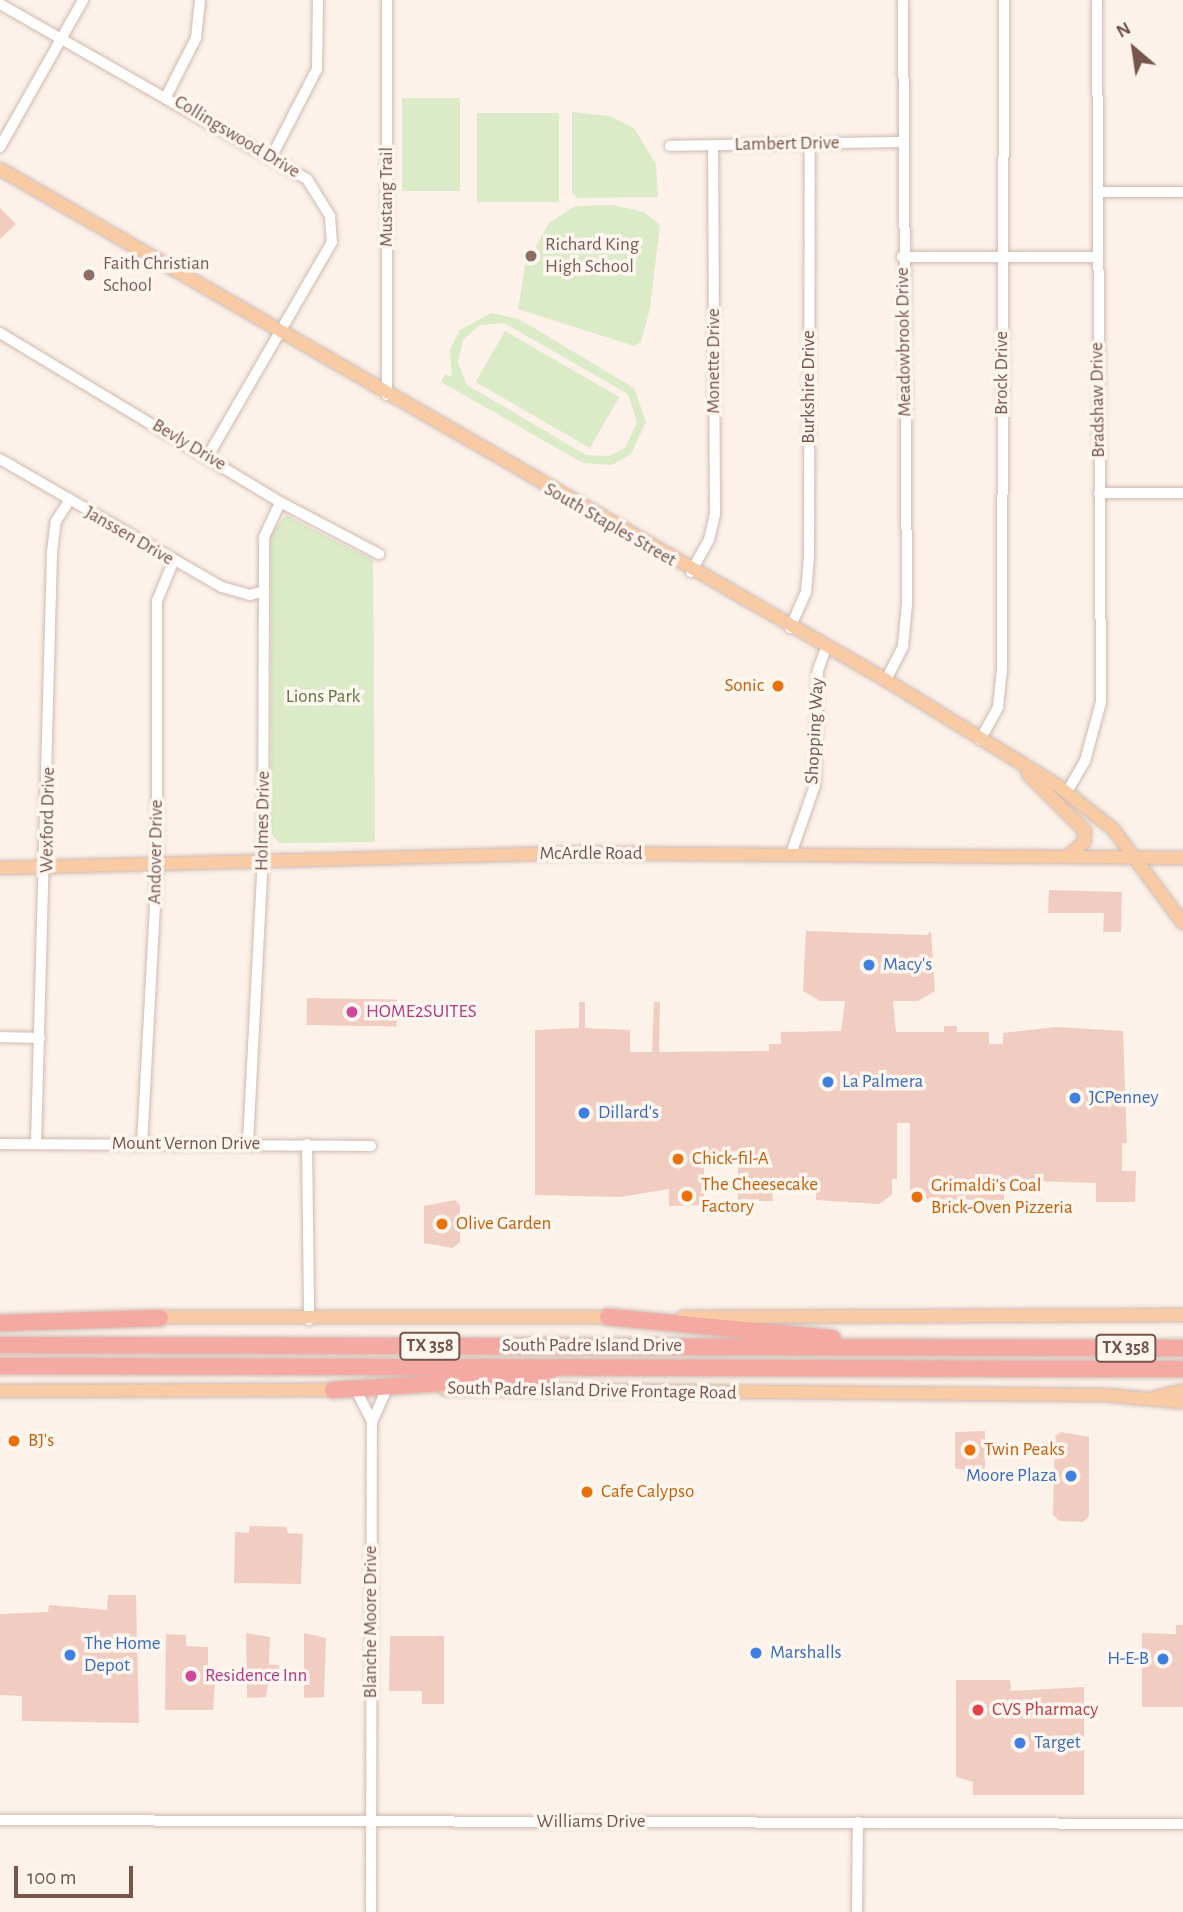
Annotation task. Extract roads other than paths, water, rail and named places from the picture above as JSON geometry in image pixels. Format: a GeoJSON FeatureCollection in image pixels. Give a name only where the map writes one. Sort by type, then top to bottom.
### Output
{"type":"FeatureCollection","features":[{"type":"Feature","properties":{"kind":"highway"},"geometry":{"type":"LineString","coordinates":[[608,1317],[834,1338],[861,1347]]}},
{"type":"Feature","properties":{"kind":"highway"},"geometry":{"type":"LineString","coordinates":[[0,1323],[160,1318]]}},
{"type":"Feature","properties":{"kind":"highway","name":"South Padre Island Drive"},"geometry":{"type":"LineString","coordinates":[[0,1345],[1183,1348]]}},
{"type":"Feature","properties":{"kind":"highway","name":"South Padre Island Drive"},"geometry":{"type":"LineString","coordinates":[[0,1366],[1183,1369]]}},
{"type":"Feature","properties":{"kind":"highway"},"geometry":{"type":"LineString","coordinates":[[333,1390],[596,1374],[643,1366]]}},
{"type":"Feature","properties":{"kind":"main road","name":"South Staples Street"},"geometry":{"type":"LineString","coordinates":[[0,169],[691,572],[886,680],[1067,792],[1113,830],[1136,857],[1183,923]]}},
{"type":"Feature","properties":{"kind":"main road"},"geometry":{"type":"LineString","coordinates":[[1012,760],[1085,831],[1084,842],[1068,858]]}},
{"type":"Feature","properties":{"kind":"main road","name":"McArdle Road"},"geometry":{"type":"LineString","coordinates":[[0,868],[263,860],[791,854],[1183,858]]}},
{"type":"Feature","properties":{"kind":"main road"},"geometry":{"type":"LineString","coordinates":[[0,1315],[309,1320],[608,1317],[1080,1320],[1183,1315]]}},
{"type":"Feature","properties":{"kind":"main road","name":"South Padre Island Drive Frontage Road"},"geometry":{"type":"LineString","coordinates":[[0,1391],[387,1388],[1153,1399],[1183,1402]]}},
{"type":"Feature","properties":{"kind":"main road"},"geometry":{"type":"LineString","coordinates":[[1153,1399],[1183,1391]]}},
{"type":"Feature","properties":{"kind":"street"},"geometry":{"type":"LineString","coordinates":[[0,147],[62,42],[83,0]]}},
{"type":"Feature","properties":{"kind":"street"},"geometry":{"type":"LineString","coordinates":[[167,95],[196,38],[200,0]]}},
{"type":"Feature","properties":{"kind":"street"},"geometry":{"type":"LineString","coordinates":[[271,158],[317,69],[318,0]]}},
{"type":"Feature","properties":{"kind":"street","name":"Mustang Trail"},"geometry":{"type":"LineString","coordinates":[[387,0],[387,395]]}},
{"type":"Feature","properties":{"kind":"street","name":"Meadowbrook Drive"},"geometry":{"type":"LineString","coordinates":[[886,680],[903,646],[907,604],[902,257],[903,0]]}},
{"type":"Feature","properties":{"kind":"street","name":"Brock Drive"},"geometry":{"type":"LineString","coordinates":[[980,740],[998,707],[1002,668],[1004,0]]}},
{"type":"Feature","properties":{"kind":"street","name":"Bradshaw Drive"},"geometry":{"type":"LineString","coordinates":[[1067,792],[1085,761],[1101,702],[1097,0]]}},
{"type":"Feature","properties":{"kind":"street","name":"Collingswood Drive"},"geometry":{"type":"LineString","coordinates":[[0,4],[62,42],[167,95],[307,179],[321,197],[330,216],[332,242],[208,456]]}},
{"type":"Feature","properties":{"kind":"street","name":"Lambert Drive"},"geometry":{"type":"LineString","coordinates":[[670,146],[904,142]]}},
{"type":"Feature","properties":{"kind":"street","name":"Burkshire Drive"},"geometry":{"type":"LineString","coordinates":[[790,628],[806,592],[809,559],[810,143]]}},
{"type":"Feature","properties":{"kind":"street","name":"Monette Drive"},"geometry":{"type":"LineString","coordinates":[[691,572],[709,540],[715,514],[713,146]]}},
{"type":"Feature","properties":{"kind":"street"},"geometry":{"type":"LineString","coordinates":[[1100,192],[1183,192]]}},
{"type":"Feature","properties":{"kind":"street"},"geometry":{"type":"LineString","coordinates":[[902,257],[1097,257]]}},
{"type":"Feature","properties":{"kind":"street","name":"Bevly Drive"},"geometry":{"type":"LineString","coordinates":[[0,333],[208,456],[280,502],[379,554]]}},
{"type":"Feature","properties":{"kind":"street","name":"Janssen Drive"},"geometry":{"type":"LineString","coordinates":[[0,459],[173,562],[229,590],[250,595],[264,591]]}},
{"type":"Feature","properties":{"kind":"street"},"geometry":{"type":"LineString","coordinates":[[1099,493],[1183,493]]}},
{"type":"Feature","properties":{"kind":"street","name":"Wexford Drive"},"geometry":{"type":"LineString","coordinates":[[36,1143],[47,867],[52,552],[56,521],[69,501]]}},
{"type":"Feature","properties":{"kind":"street","name":"Holmes Drive"},"geometry":{"type":"LineString","coordinates":[[248,1143],[263,860],[264,537],[280,502]]}},
{"type":"Feature","properties":{"kind":"street","name":"Andover Drive"},"geometry":{"type":"LineString","coordinates":[[142,1145],[157,865],[157,601],[173,562]]}},
{"type":"Feature","properties":{"kind":"street","name":"Shopping Way"},"geometry":{"type":"LineString","coordinates":[[791,854],[815,785],[818,670],[826,648]]}},
{"type":"Feature","properties":{"kind":"street"},"geometry":{"type":"LineString","coordinates":[[0,1037],[40,1038]]}},
{"type":"Feature","properties":{"kind":"street","name":"Mount Vernon Drive"},"geometry":{"type":"LineString","coordinates":[[0,1144],[248,1143],[371,1146]]}},
{"type":"Feature","properties":{"kind":"street"},"geometry":{"type":"LineString","coordinates":[[307,1144],[309,1320]]}},
{"type":"Feature","properties":{"kind":"street","name":"Blanche Moore Drive"},"geometry":{"type":"LineString","coordinates":[[371,1912],[372,1422],[387,1388]]}},
{"type":"Feature","properties":{"kind":"street","name":"Blanche Moore Drive"},"geometry":{"type":"LineString","coordinates":[[356,1390],[372,1422]]}},
{"type":"Feature","properties":{"kind":"street","name":"Williams Drive"},"geometry":{"type":"LineString","coordinates":[[0,1820],[1183,1824]]}},
{"type":"Feature","properties":{"kind":"street"},"geometry":{"type":"LineString","coordinates":[[857,1912],[858,1822]]}},
{"type":"Feature","properties":{"kind":"place","name":"Richard King High School"},"geometry":{"type":"Point","coordinates":[531,256]}},
{"type":"Feature","properties":{"kind":"place","name":"Faith Christian School"},"geometry":{"type":"Point","coordinates":[89,275]}},
{"type":"Feature","properties":{"kind":"place","name":"Sonic"},"geometry":{"type":"Point","coordinates":[778,686]}},
{"type":"Feature","properties":{"kind":"place","name":"Macy's"},"geometry":{"type":"Point","coordinates":[869,965]}},
{"type":"Feature","properties":{"kind":"place","name":"HOME2SUITES"},"geometry":{"type":"Point","coordinates":[352,1012]}},
{"type":"Feature","properties":{"kind":"place","name":"La Palmera"},"geometry":{"type":"Point","coordinates":[828,1082]}},
{"type":"Feature","properties":{"kind":"place","name":"JCPenney"},"geometry":{"type":"Point","coordinates":[1075,1098]}},
{"type":"Feature","properties":{"kind":"place","name":"Dillard's"},"geometry":{"type":"Point","coordinates":[584,1113]}},
{"type":"Feature","properties":{"kind":"place","name":"Chick-fil-A"},"geometry":{"type":"Point","coordinates":[678,1159]}},
{"type":"Feature","properties":{"kind":"place","name":"The Cheesecake Factory"},"geometry":{"type":"Point","coordinates":[687,1196]}},
{"type":"Feature","properties":{"kind":"place","name":"Grimaldi's Coal Brick-Oven Pizzeria"},"geometry":{"type":"Point","coordinates":[917,1197]}},
{"type":"Feature","properties":{"kind":"place","name":"Olive Garden"},"geometry":{"type":"Point","coordinates":[442,1224]}},
{"type":"Feature","properties":{"kind":"place","name":"BJ's"},"geometry":{"type":"Point","coordinates":[14,1441]}},
{"type":"Feature","properties":{"kind":"place","name":"Twin Peaks"},"geometry":{"type":"Point","coordinates":[970,1450]}},
{"type":"Feature","properties":{"kind":"place","name":"Moore Plaza"},"geometry":{"type":"Point","coordinates":[1071,1476]}},
{"type":"Feature","properties":{"kind":"place","name":"Cafe Calypso"},"geometry":{"type":"Point","coordinates":[587,1492]}},
{"type":"Feature","properties":{"kind":"place","name":"Marshalls"},"geometry":{"type":"Point","coordinates":[756,1653]}},
{"type":"Feature","properties":{"kind":"place","name":"The Home Depot"},"geometry":{"type":"Point","coordinates":[70,1655]}},
{"type":"Feature","properties":{"kind":"place","name":"H-E-B"},"geometry":{"type":"Point","coordinates":[1163,1659]}},
{"type":"Feature","properties":{"kind":"place","name":"Residence Inn"},"geometry":{"type":"Point","coordinates":[191,1676]}},
{"type":"Feature","properties":{"kind":"place","name":"CVS Pharmacy"},"geometry":{"type":"Point","coordinates":[978,1710]}},
{"type":"Feature","properties":{"kind":"place","name":"Target"},"geometry":{"type":"Point","coordinates":[1020,1743]}},
{"type":"Feature","properties":{"kind":"park label","name":"Lions Park"},"geometry":{"type":"Point","coordinates":[323,697]}}]}
